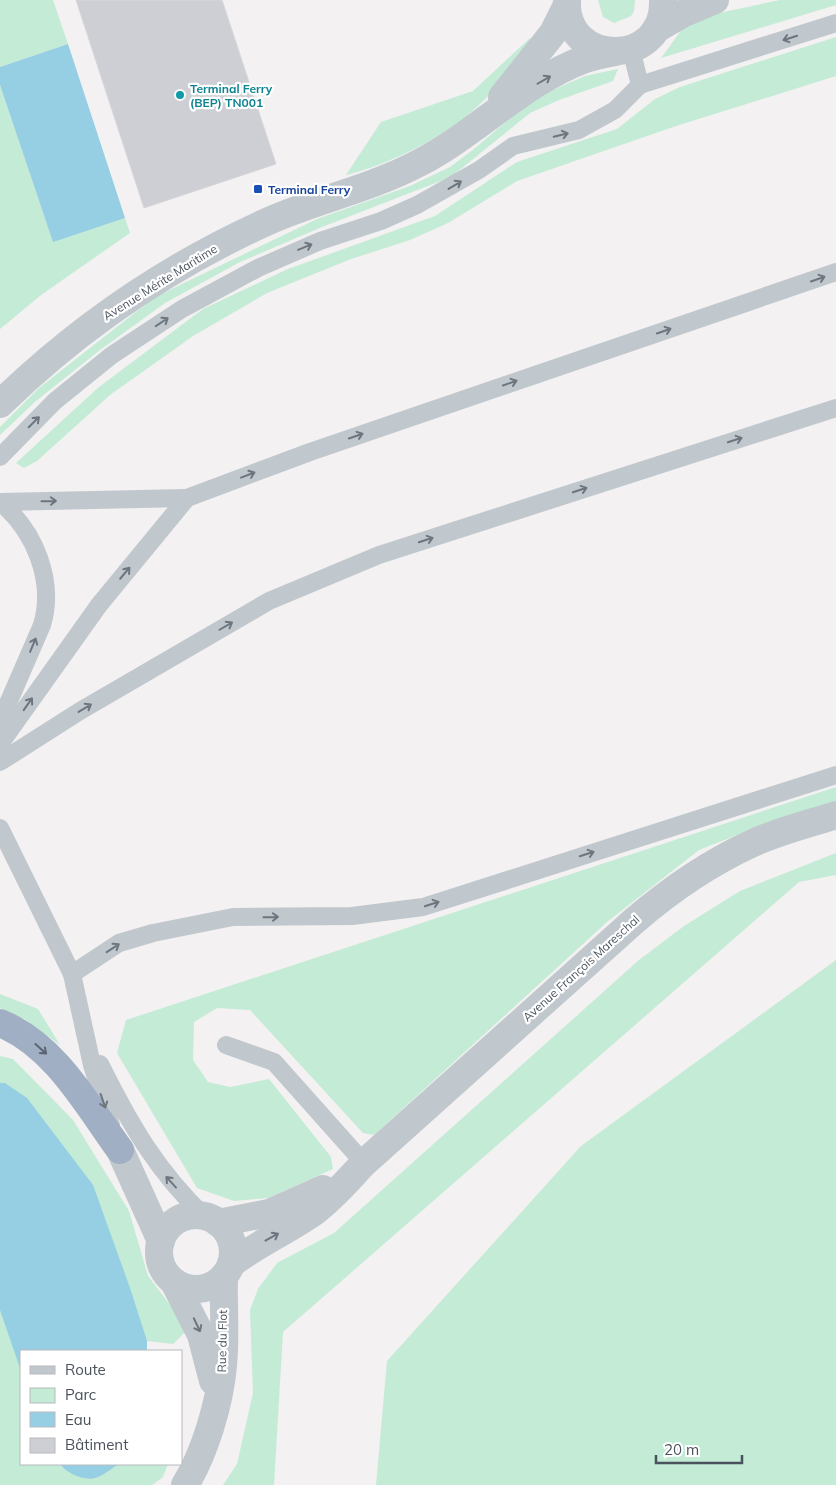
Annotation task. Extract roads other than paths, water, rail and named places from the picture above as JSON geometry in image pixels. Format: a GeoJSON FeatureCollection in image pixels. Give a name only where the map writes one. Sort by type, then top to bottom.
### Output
{"type":"FeatureCollection","features":[{"type":"Feature","properties":{"kind":"highway"},"geometry":{"type":"LineString","coordinates":[[0,1023],[19,1032],[48,1056],[70,1082],[120,1150]]}},
{"type":"Feature","properties":{"kind":"street"},"geometry":{"type":"LineString","coordinates":[[656,29],[662,15],[663,0]]}},
{"type":"Feature","properties":{"kind":"street"},"geometry":{"type":"LineString","coordinates":[[567,3],[570,20],[581,38],[594,47],[623,50],[645,41],[656,29],[684,13],[715,0]]}},
{"type":"Feature","properties":{"kind":"street","name":"Avenue Mérite Maritime"},"geometry":{"type":"LineString","coordinates":[[475,127],[544,46],[553,33],[567,3]]}},
{"type":"Feature","properties":{"kind":"street","name":"Avenue Mérite Maritime"},"geometry":{"type":"LineString","coordinates":[[0,404],[92,325],[127,300],[200,255],[272,220],[419,164],[512,100],[557,73],[585,59],[623,50]]}},
{"type":"Feature","properties":{"kind":"street","name":"Avenue François Mareschal"},"geometry":{"type":"LineString","coordinates":[[227,1270],[250,1250],[314,1212],[337,1194],[361,1167],[634,921],[668,893],[718,860],[754,842],[836,814]]}},
{"type":"Feature","properties":{"kind":"street"},"geometry":{"type":"LineString","coordinates":[[120,1150],[161,1241]]}},
{"type":"Feature","properties":{"kind":"street","name":"Avenue François Mareschal"},"geometry":{"type":"LineString","coordinates":[[212,1220],[239,1220],[285,1207],[361,1167]]}},
{"type":"Feature","properties":{"kind":"street"},"geometry":{"type":"LineString","coordinates":[[191,1216],[212,1220],[231,1241],[227,1270],[214,1285],[200,1289],[187,1288],[174,1282],[162,1268],[159,1255],[161,1241],[168,1229],[178,1220],[191,1216]]}},
{"type":"Feature","properties":{"kind":"street","name":"Rue du Flot"},"geometry":{"type":"LineString","coordinates":[[185,1485],[202,1451],[215,1405],[223,1365],[227,1270]]}},
{"type":"Feature","properties":{"kind":"street","name":"Rue du Flot"},"geometry":{"type":"LineString","coordinates":[[174,1282],[201,1335],[213,1380],[215,1405]]}},
{"type":"Feature","properties":{"kind":"lane"},"geometry":{"type":"LineString","coordinates":[[0,457],[73,385],[112,356],[182,309],[278,258],[417,206],[480,170],[513,146],[564,135],[587,127],[615,110],[640,85],[836,23]]}},
{"type":"Feature","properties":{"kind":"lane"},"geometry":{"type":"LineString","coordinates":[[623,50],[640,85]]}},
{"type":"Feature","properties":{"kind":"lane"},"geometry":{"type":"LineString","coordinates":[[4,505],[187,498],[310,452],[836,272]]}},
{"type":"Feature","properties":{"kind":"lane"},"geometry":{"type":"LineString","coordinates":[[0,762],[80,711],[278,597],[379,555],[836,408]]}},
{"type":"Feature","properties":{"kind":"lane"},"geometry":{"type":"LineString","coordinates":[[0,744],[98,605],[187,498]]}},
{"type":"Feature","properties":{"kind":"lane"},"geometry":{"type":"LineString","coordinates":[[0,722],[42,626],[46,611],[47,594],[40,560],[32,542],[4,505]]}},
{"type":"Feature","properties":{"kind":"lane"},"geometry":{"type":"LineString","coordinates":[[72,974],[119,943],[153,933],[233,917],[352,916],[423,907],[836,775]]}},
{"type":"Feature","properties":{"kind":"lane"},"geometry":{"type":"LineString","coordinates":[[0,828],[72,974],[96,1082],[120,1150]]}},
{"type":"Feature","properties":{"kind":"lane"},"geometry":{"type":"LineString","coordinates":[[86,1037],[150,1155],[167,1178],[212,1220]]}},
{"type":"Feature","properties":{"kind":"lane"},"geometry":{"type":"LineString","coordinates":[[226,1045],[274,1062],[361,1167]]}},
{"type":"Feature","properties":{"kind":"water"},"geometry":{"type":"Polygon","coordinates":[[[68,44],[125,218],[53,242],[0,85],[0,67],[68,44]]]}},
{"type":"Feature","properties":{"kind":"water"},"geometry":{"type":"Polygon","coordinates":[[[0,1083],[5,1083],[27,1098],[93,1185],[130,1288],[147,1341],[147,1350],[20,1350],[20,1368],[0,1310],[0,1083]]]}},
{"type":"Feature","properties":{"kind":"water"},"geometry":{"type":"Polygon","coordinates":[[[61,1465],[118,1465],[101,1476],[91,1479],[76,1476],[61,1465]]]}},
{"type":"Feature","properties":{"kind":"place","name":"Terminal Ferry (BEP) TN001"},"geometry":{"type":"Point","coordinates":[180,95]}},
{"type":"Feature","properties":{"kind":"place","name":"Terminal Ferry"},"geometry":{"type":"Point","coordinates":[258,189]}}]}
